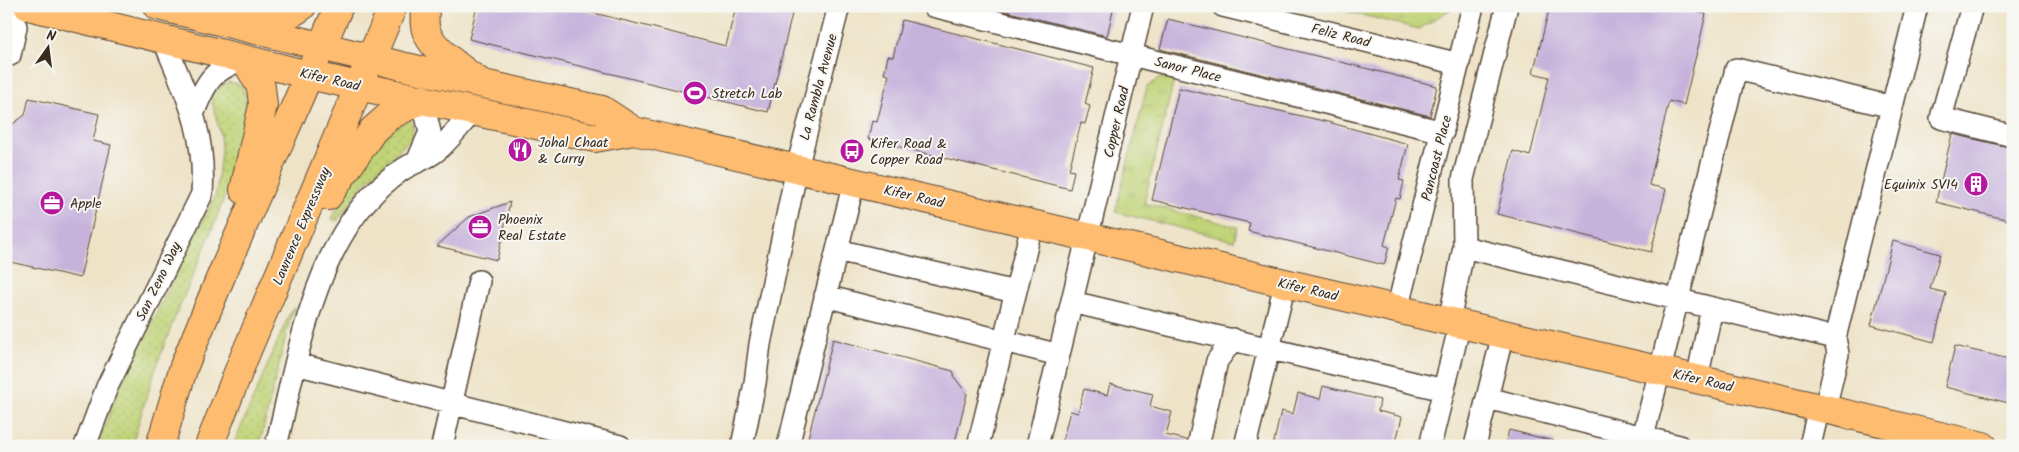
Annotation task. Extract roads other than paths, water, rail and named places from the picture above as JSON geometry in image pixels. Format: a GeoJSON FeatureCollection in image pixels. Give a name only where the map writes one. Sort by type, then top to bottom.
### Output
{"type":"FeatureCollection","features":[{"type":"Feature","properties":{"kind":"main road","name":"Kifer Road"},"geometry":{"type":"LineString","coordinates":[[28,6],[164,41],[309,75],[595,138],[634,131]]}},
{"type":"Feature","properties":{"kind":"main road"},"geometry":{"type":"LineString","coordinates":[[168,9],[237,19],[273,18],[302,6]]}},
{"type":"Feature","properties":{"kind":"main road"},"geometry":{"type":"LineString","coordinates":[[160,446],[184,366],[222,274],[323,47],[339,6]]}},
{"type":"Feature","properties":{"kind":"main road","name":"Lawrence Expressway"},"geometry":{"type":"LineString","coordinates":[[209,446],[393,6]]}},
{"type":"Feature","properties":{"kind":"main road"},"geometry":{"type":"LineString","coordinates":[[425,6],[425,27],[433,42],[453,62],[481,83]]}},
{"type":"Feature","properties":{"kind":"main road","name":"Kifer Road"},"geometry":{"type":"LineString","coordinates":[[168,9],[323,47],[602,110],[634,131],[1983,446]]}},
{"type":"Feature","properties":{"kind":"main road"},"geometry":{"type":"LineString","coordinates":[[222,274],[264,105],[261,87],[245,59]]}},
{"type":"Feature","properties":{"kind":"main road"},"geometry":{"type":"LineString","coordinates":[[282,270],[358,149],[373,130],[389,116],[422,99]]}},
{"type":"Feature","properties":{"kind":"street"},"geometry":{"type":"LineString","coordinates":[[10,55],[16,26],[11,6]]}},
{"type":"Feature","properties":{"kind":"street","name":"La Rambla Avenue"},"geometry":{"type":"LineString","coordinates":[[742,446],[756,383],[760,344],[797,168],[839,6]]}},
{"type":"Feature","properties":{"kind":"street","name":"Sanor Place"},"geometry":{"type":"LineString","coordinates":[[933,6],[1443,132]]}},
{"type":"Feature","properties":{"kind":"street","name":"Copper Road"},"geometry":{"type":"LineString","coordinates":[[1037,446],[1143,6]]}},
{"type":"Feature","properties":{"kind":"street","name":"Feliz Road"},"geometry":{"type":"LineString","coordinates":[[1223,6],[1459,64]]}},
{"type":"Feature","properties":{"kind":"street","name":"Pancoast Place"},"geometry":{"type":"LineString","coordinates":[[1397,310],[1473,6]]}},
{"type":"Feature","properties":{"kind":"street"},"geometry":{"type":"LineString","coordinates":[[1430,446],[1444,390],[1464,247],[1463,179],[1508,6]]}},
{"type":"Feature","properties":{"kind":"street"},"geometry":{"type":"LineString","coordinates":[[1810,446],[1838,354],[1835,338],[1917,6]]}},
{"type":"Feature","properties":{"kind":"street"},"geometry":{"type":"LineString","coordinates":[[1972,6],[1941,118],[2013,136]]}},
{"type":"Feature","properties":{"kind":"street","name":"San Zeno Way"},"geometry":{"type":"LineString","coordinates":[[85,446],[107,387],[202,194],[204,165],[194,112],[164,41]]}},
{"type":"Feature","properties":{"kind":"street"},"geometry":{"type":"LineString","coordinates":[[194,112],[204,86],[213,74],[228,64],[245,59]]}},
{"type":"Feature","properties":{"kind":"street"},"geometry":{"type":"LineString","coordinates":[[1644,437],[1676,299],[1736,69],[1892,107]]}},
{"type":"Feature","properties":{"kind":"street"},"geometry":{"type":"LineString","coordinates":[[417,162],[430,132],[422,99]]}},
{"type":"Feature","properties":{"kind":"street"},"geometry":{"type":"LineString","coordinates":[[276,446],[306,323],[328,262],[359,210],[375,192],[390,178],[437,151],[474,111]]}},
{"type":"Feature","properties":{"kind":"street"},"geometry":{"type":"LineString","coordinates":[[788,446],[854,182]]}},
{"type":"Feature","properties":{"kind":"street"},"geometry":{"type":"LineString","coordinates":[[978,446],[1032,225]]}},
{"type":"Feature","properties":{"kind":"street"},"geometry":{"type":"LineString","coordinates":[[1464,247],[1835,338]]}},
{"type":"Feature","properties":{"kind":"street"},"geometry":{"type":"LineString","coordinates":[[837,250],[1015,292]]}},
{"type":"Feature","properties":{"kind":"street"},"geometry":{"type":"LineString","coordinates":[[442,446],[479,281]]}},
{"type":"Feature","properties":{"kind":"street"},"geometry":{"type":"LineString","coordinates":[[1245,446],[1285,284]]}},
{"type":"Feature","properties":{"kind":"street"},"geometry":{"type":"LineString","coordinates":[[825,296],[1059,354]]}},
{"type":"Feature","properties":{"kind":"street"},"geometry":{"type":"LineString","coordinates":[[1072,302],[1444,390]]}},
{"type":"Feature","properties":{"kind":"street"},"geometry":{"type":"LineString","coordinates":[[1697,379],[1712,308]]}},
{"type":"Feature","properties":{"kind":"street"},"geometry":{"type":"LineString","coordinates":[[1475,446],[1503,334]]}},
{"type":"Feature","properties":{"kind":"street"},"geometry":{"type":"LineString","coordinates":[[1198,446],[1217,361],[1233,339]]}},
{"type":"Feature","properties":{"kind":"street"},"geometry":{"type":"LineString","coordinates":[[296,364],[620,446]]}},
{"type":"Feature","properties":{"kind":"street"},"geometry":{"type":"LineString","coordinates":[[1487,398],[1679,446]]}},
{"type":"Feature","properties":{"kind":"place","name":"Stretch Lab"},"geometry":{"type":"Point","coordinates":[695,93]}},
{"type":"Feature","properties":{"kind":"place","name":"Johal Chaat & Curry"},"geometry":{"type":"Point","coordinates":[520,150]}},
{"type":"Feature","properties":{"kind":"place","name":"Kifer Road & Copper Road"},"geometry":{"type":"Point","coordinates":[852,151]}},
{"type":"Feature","properties":{"kind":"place","name":"Equinix SV14"},"geometry":{"type":"Point","coordinates":[1976,184]}},
{"type":"Feature","properties":{"kind":"place","name":"Apple"},"geometry":{"type":"Point","coordinates":[52,203]}},
{"type":"Feature","properties":{"kind":"place","name":"Phoenix Real Estate"},"geometry":{"type":"Point","coordinates":[480,227]}}]}
